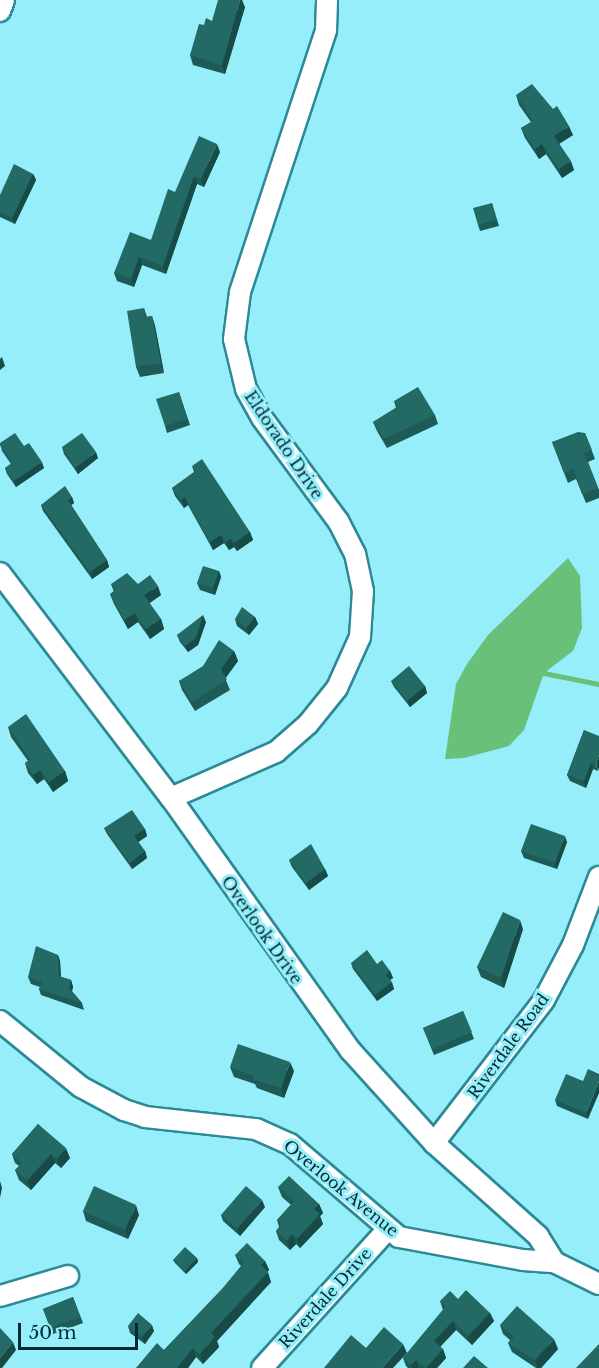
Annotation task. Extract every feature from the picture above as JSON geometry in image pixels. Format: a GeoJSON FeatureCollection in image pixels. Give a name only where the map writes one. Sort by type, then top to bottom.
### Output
{"type":"FeatureCollection","features":[{"type":"Feature","properties":{"kind":"street"},"geometry":{"type":"LineString","coordinates":[[0,10],[4,0]]}},
{"type":"Feature","properties":{"kind":"street","name":"Eldorado Drive"},"geometry":{"type":"LineString","coordinates":[[171,798],[276,752],[308,724],[337,688],[360,637],[363,591],[355,554],[338,521],[246,389],[234,339],[240,292],[327,30],[327,0]]}},
{"type":"Feature","properties":{"kind":"street","name":"Overlook Drive"},"geometry":{"type":"LineString","coordinates":[[0,573],[171,798],[345,1042],[434,1143],[538,1236],[554,1262]]}},
{"type":"Feature","properties":{"kind":"street","name":"Riverdale Road"},"geometry":{"type":"LineString","coordinates":[[434,1143],[544,1000],[573,945],[599,877]]}},
{"type":"Feature","properties":{"kind":"street","name":"Overlook Avenue"},"geometry":{"type":"LineString","coordinates":[[0,1021],[81,1087],[124,1110],[145,1117],[256,1129],[290,1144],[399,1237],[523,1260],[554,1262],[596,1276]]}},
{"type":"Feature","properties":{"kind":"street","name":"Riverdale Drive"},"geometry":{"type":"LineString","coordinates":[[262,1368],[387,1228]]}},
{"type":"Feature","properties":{"kind":"street"},"geometry":{"type":"LineString","coordinates":[[0,1296],[68,1276]]}},
{"type":"Feature","properties":{"kind":"shaded area"},"geometry":{"type":"Polygon","coordinates":[[[568,558],[580,576],[582,628],[573,651],[544,673],[524,730],[509,746],[464,758],[445,759],[456,684],[467,664],[488,635],[568,558]]]}},
{"type":"Feature","properties":{"kind":"building"},"geometry":{"type":"Polygon","coordinates":[[[218,0],[240,0],[222,65],[190,55],[199,24],[204,25],[206,18],[212,21],[218,0]]]}},
{"type":"Feature","properties":{"kind":"building"},"geometry":{"type":"Polygon","coordinates":[[[532,84],[553,109],[557,106],[569,126],[554,136],[571,161],[559,169],[542,144],[535,149],[521,128],[533,121],[516,95],[532,84]]]}},
{"type":"Feature","properties":{"kind":"building"},"geometry":{"type":"Polygon","coordinates":[[[199,136],[217,144],[201,179],[194,176],[163,266],[139,257],[131,279],[114,273],[130,232],[151,240],[168,189],[175,192],[199,136]]]}},
{"type":"Feature","properties":{"kind":"building"},"geometry":{"type":"Polygon","coordinates":[[[14,164],[33,174],[12,218],[0,212],[0,195],[14,164]]]}},
{"type":"Feature","properties":{"kind":"building"},"geometry":{"type":"Polygon","coordinates":[[[492,203],[496,220],[478,225],[473,208],[492,203]]]}},
{"type":"Feature","properties":{"kind":"building"},"geometry":{"type":"Polygon","coordinates":[[[144,308],[145,317],[152,316],[161,363],[136,367],[127,311],[144,308]]]}},
{"type":"Feature","properties":{"kind":"building"},"geometry":{"type":"Polygon","coordinates":[[[418,387],[435,415],[384,439],[373,422],[397,407],[394,401],[418,387]]]}},
{"type":"Feature","properties":{"kind":"building"},"geometry":{"type":"Polygon","coordinates":[[[179,392],[187,419],[165,426],[156,399],[179,392]]]}},
{"type":"Feature","properties":{"kind":"building"},"geometry":{"type":"Polygon","coordinates":[[[578,432],[585,433],[592,450],[584,453],[598,488],[582,494],[573,469],[564,473],[552,442],[578,432]]]}},
{"type":"Feature","properties":{"kind":"building"},"geometry":{"type":"Polygon","coordinates":[[[15,433],[24,446],[29,443],[42,462],[14,481],[5,468],[12,463],[0,443],[15,433]]]}},
{"type":"Feature","properties":{"kind":"building"},"geometry":{"type":"Polygon","coordinates":[[[82,433],[96,452],[75,468],[62,447],[82,433]]]}},
{"type":"Feature","properties":{"kind":"building"},"geometry":{"type":"Polygon","coordinates":[[[202,459],[250,532],[234,543],[231,539],[226,542],[221,535],[210,542],[185,497],[181,500],[172,488],[196,471],[192,466],[202,459]]]}},
{"type":"Feature","properties":{"kind":"building"},"geometry":{"type":"Polygon","coordinates":[[[65,486],[72,497],[68,500],[107,560],[90,572],[41,505],[65,486]]]}},
{"type":"Feature","properties":{"kind":"building"},"geometry":{"type":"Polygon","coordinates":[[[203,566],[219,571],[213,588],[197,583],[203,566]]]}},
{"type":"Feature","properties":{"kind":"building"},"geometry":{"type":"Polygon","coordinates":[[[127,573],[138,584],[150,575],[158,586],[144,595],[161,619],[146,629],[135,613],[124,620],[110,594],[115,590],[111,584],[127,573]]]}},
{"type":"Feature","properties":{"kind":"building"},"geometry":{"type":"Polygon","coordinates":[[[242,607],[255,617],[246,628],[235,619],[242,607]]]}},
{"type":"Feature","properties":{"kind":"building"},"geometry":{"type":"Polygon","coordinates":[[[203,615],[196,638],[185,646],[177,635],[203,615]]]}},
{"type":"Feature","properties":{"kind":"building"},"geometry":{"type":"Polygon","coordinates":[[[219,640],[234,651],[221,669],[227,680],[192,702],[179,681],[203,666],[219,640]]]}},
{"type":"Feature","properties":{"kind":"building"},"geometry":{"type":"Polygon","coordinates":[[[409,666],[425,686],[407,701],[391,681],[409,666]]]}},
{"type":"Feature","properties":{"kind":"building"},"geometry":{"type":"Polygon","coordinates":[[[26,714],[65,771],[49,782],[40,770],[33,775],[25,763],[30,759],[8,727],[26,714]]]}},
{"type":"Feature","properties":{"kind":"building"},"geometry":{"type":"Polygon","coordinates":[[[584,730],[599,736],[599,755],[596,764],[591,763],[584,781],[567,775],[584,730]]]}},
{"type":"Feature","properties":{"kind":"building"},"geometry":{"type":"Polygon","coordinates":[[[132,810],[145,829],[134,836],[145,851],[130,863],[104,828],[132,810]]]}},
{"type":"Feature","properties":{"kind":"building"},"geometry":{"type":"Polygon","coordinates":[[[531,824],[565,836],[555,863],[521,851],[531,824]]]}},
{"type":"Feature","properties":{"kind":"building"},"geometry":{"type":"Polygon","coordinates":[[[311,844],[325,869],[306,883],[289,860],[311,844]]]}},
{"type":"Feature","properties":{"kind":"building"},"geometry":{"type":"Polygon","coordinates":[[[503,912],[520,920],[501,978],[477,967],[503,912]]]}},
{"type":"Feature","properties":{"kind":"building"},"geometry":{"type":"Polygon","coordinates":[[[36,946],[58,955],[59,976],[71,980],[69,988],[82,1003],[39,989],[42,982],[28,977],[36,946]]]}},
{"type":"Feature","properties":{"kind":"building"},"geometry":{"type":"Polygon","coordinates":[[[367,950],[377,964],[382,960],[390,971],[386,975],[392,982],[375,995],[351,963],[367,950]]]}},
{"type":"Feature","properties":{"kind":"building"},"geometry":{"type":"Polygon","coordinates":[[[463,1011],[472,1032],[432,1049],[423,1028],[463,1011]]]}},
{"type":"Feature","properties":{"kind":"building"},"geometry":{"type":"Polygon","coordinates":[[[238,1044],[290,1062],[281,1088],[253,1079],[254,1076],[230,1067],[238,1044]]]}},
{"type":"Feature","properties":{"kind":"building"},"geometry":{"type":"Polygon","coordinates":[[[588,1069],[599,1074],[599,1081],[586,1113],[555,1100],[566,1074],[583,1081],[588,1069]]]}},
{"type":"Feature","properties":{"kind":"building"},"geometry":{"type":"Polygon","coordinates":[[[38,1124],[66,1148],[57,1159],[51,1154],[27,1181],[15,1170],[22,1163],[12,1154],[38,1124]]]}},
{"type":"Feature","properties":{"kind":"building"},"geometry":{"type":"Polygon","coordinates":[[[289,1176],[319,1204],[314,1209],[320,1214],[297,1239],[292,1234],[287,1241],[276,1231],[282,1224],[277,1220],[294,1201],[278,1187],[289,1176]]]}},
{"type":"Feature","properties":{"kind":"building"},"geometry":{"type":"Polygon","coordinates":[[[94,1186],[136,1205],[125,1230],[83,1211],[94,1186]]]}},
{"type":"Feature","properties":{"kind":"building"},"geometry":{"type":"Polygon","coordinates":[[[246,1186],[262,1200],[237,1229],[221,1215],[246,1186]]]}},
{"type":"Feature","properties":{"kind":"building"},"geometry":{"type":"Polygon","coordinates":[[[247,1243],[265,1261],[261,1265],[268,1272],[211,1333],[215,1337],[200,1354],[193,1348],[177,1368],[136,1368],[157,1343],[164,1350],[223,1288],[244,1263],[235,1255],[247,1243]]]}},
{"type":"Feature","properties":{"kind":"building"},"geometry":{"type":"Polygon","coordinates":[[[185,1247],[197,1258],[185,1271],[173,1260],[185,1247]]]}},
{"type":"Feature","properties":{"kind":"building"},"geometry":{"type":"Polygon","coordinates":[[[466,1290],[490,1313],[468,1336],[453,1321],[434,1341],[443,1349],[426,1368],[416,1360],[411,1365],[403,1358],[446,1306],[440,1301],[450,1291],[458,1299],[466,1290]]]}},
{"type":"Feature","properties":{"kind":"building"},"geometry":{"type":"Polygon","coordinates":[[[73,1297],[80,1317],[50,1328],[43,1309],[73,1297]]]}},
{"type":"Feature","properties":{"kind":"building"},"geometry":{"type":"Polygon","coordinates":[[[517,1306],[554,1339],[535,1360],[508,1343],[514,1337],[500,1325],[517,1306]]]}},
{"type":"Feature","properties":{"kind":"building"},"geometry":{"type":"Polygon","coordinates":[[[138,1313],[152,1325],[142,1337],[128,1326],[138,1313]]]}},
{"type":"Feature","properties":{"kind":"building"},"geometry":{"type":"Polygon","coordinates":[[[384,1327],[403,1344],[382,1368],[324,1368],[351,1335],[366,1348],[384,1327]]]}},
{"type":"Feature","properties":{"kind":"building"},"geometry":{"type":"Polygon","coordinates":[[[0,1328],[13,1342],[0,1358],[0,1328]]]}},
{"type":"Feature","properties":{"kind":"building"},"geometry":{"type":"Polygon","coordinates":[[[599,1344],[599,1368],[576,1368],[599,1344]]]}},
{"type":"Feature","properties":{"kind":"building"},"geometry":{"type":"Polygon","coordinates":[[[474,1356],[488,1368],[463,1368],[474,1356]]]}},
{"type":"Feature","properties":{"kind":"waterway"},"geometry":{"type":"LineString","coordinates":[[544,673],[599,684]]}}]}
